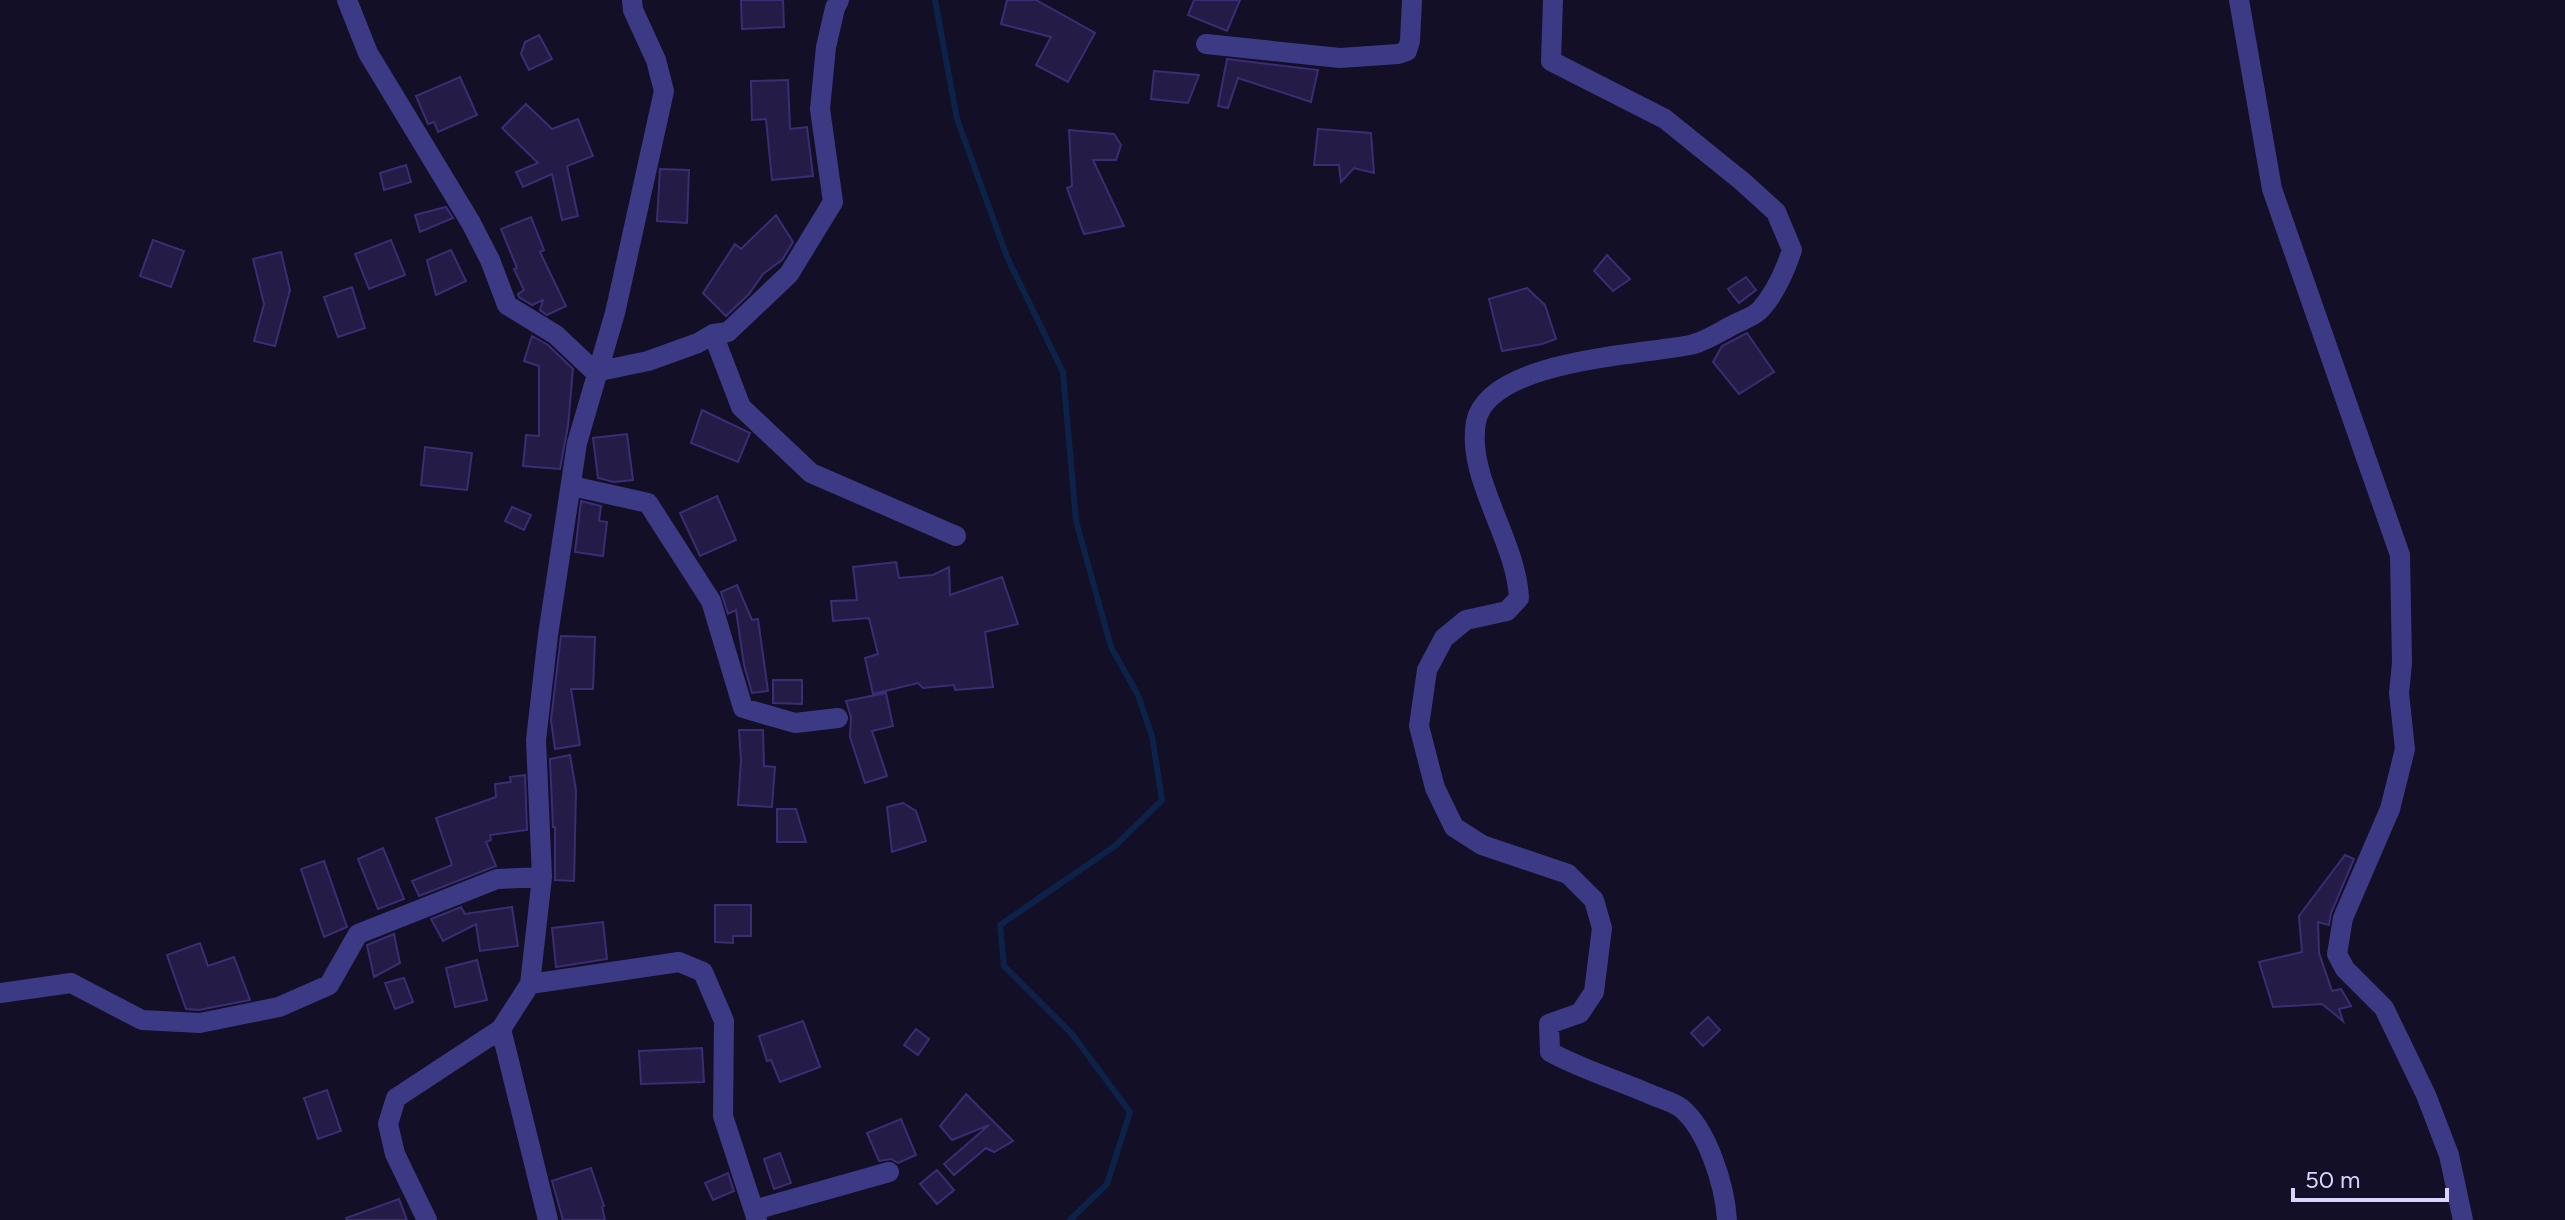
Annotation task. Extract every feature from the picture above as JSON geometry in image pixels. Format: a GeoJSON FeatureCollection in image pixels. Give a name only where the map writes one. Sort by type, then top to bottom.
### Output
{"type":"FeatureCollection","features":[{"type":"Feature","properties":{"kind":"street"},"geometry":{"type":"LineString","coordinates":[[347,0],[368,53],[478,235],[507,305],[556,335],[595,372]]}},
{"type":"Feature","properties":{"kind":"street"},"geometry":{"type":"LineString","coordinates":[[427,1220],[395,1154],[388,1124],[396,1098],[501,1029],[530,984],[542,877],[536,740],[548,635],[577,443],[595,372],[615,313],[664,91],[659,68],[633,10],[632,0]]}},
{"type":"Feature","properties":{"kind":"street"},"geometry":{"type":"LineString","coordinates":[[595,372],[648,361],[698,343],[713,334],[728,332],[789,274],[833,202],[820,109],[826,47],[839,0]]}},
{"type":"Feature","properties":{"kind":"street"},"geometry":{"type":"LineString","coordinates":[[1206,44],[1340,58],[1398,54],[1407,51],[1410,41],[1412,0]]}},
{"type":"Feature","properties":{"kind":"street"},"geometry":{"type":"LineString","coordinates":[[1553,0],[1551,61],[1665,119],[1776,212],[1792,250],[1785,274],[1759,312],[1722,331],[1693,345],[1633,352],[1533,373],[1499,389],[1484,404],[1476,420],[1475,457],[1518,575],[1519,598],[1507,611],[1466,620],[1444,638],[1427,670],[1419,726],[1435,788],[1454,827],[1482,845],[1568,874],[1594,900],[1602,928],[1594,992],[1580,1013],[1549,1024],[1550,1052],[1681,1108],[1697,1128],[1711,1154],[1726,1200],[1727,1220]]}},
{"type":"Feature","properties":{"kind":"street"},"geometry":{"type":"LineString","coordinates":[[2239,0],[2272,189],[2400,555],[2402,663],[2399,693],[2405,749],[2390,809],[2343,918],[2337,954],[2345,969],[2384,1008],[2426,1095],[2449,1155],[2463,1220]]}},
{"type":"Feature","properties":{"kind":"street"},"geometry":{"type":"LineString","coordinates":[[713,334],[741,407],[811,473],[956,536]]}},
{"type":"Feature","properties":{"kind":"street"},"geometry":{"type":"LineString","coordinates":[[572,486],[648,503],[711,601],[743,708],[795,723],[838,718]]}},
{"type":"Feature","properties":{"kind":"street"},"geometry":{"type":"LineString","coordinates":[[0,993],[71,983],[142,1020],[200,1023],[279,1007],[329,985],[358,934],[497,879],[542,877]]}},
{"type":"Feature","properties":{"kind":"street"},"geometry":{"type":"LineString","coordinates":[[530,984],[679,962],[703,972],[724,1021],[723,1116],[756,1215],[889,1172]]}},
{"type":"Feature","properties":{"kind":"street"},"geometry":{"type":"LineString","coordinates":[[501,1029],[548,1220]]}},
{"type":"Feature","properties":{"kind":"building"},"geometry":{"type":"Polygon","coordinates":[[[741,0],[783,0],[784,27],[742,29],[741,0]]]}},
{"type":"Feature","properties":{"kind":"building"},"geometry":{"type":"Polygon","coordinates":[[[1007,0],[1036,0],[1095,33],[1068,82],[1036,65],[1051,37],[1001,24],[1007,0]]]}},
{"type":"Feature","properties":{"kind":"building"},"geometry":{"type":"Polygon","coordinates":[[[1194,0],[1240,0],[1227,31],[1188,15],[1194,0]]]}},
{"type":"Feature","properties":{"kind":"building"},"geometry":{"type":"Polygon","coordinates":[[[539,35],[552,59],[529,70],[521,54],[525,42],[539,35]]]}},
{"type":"Feature","properties":{"kind":"building"},"geometry":{"type":"Polygon","coordinates":[[[1227,59],[1318,70],[1311,102],[1238,78],[1228,108],[1218,106],[1227,59]]]}},
{"type":"Feature","properties":{"kind":"building"},"geometry":{"type":"Polygon","coordinates":[[[1154,71],[1199,75],[1188,103],[1151,99],[1154,71]]]}},
{"type":"Feature","properties":{"kind":"building"},"geometry":{"type":"Polygon","coordinates":[[[460,77],[477,115],[438,132],[434,122],[428,124],[416,96],[460,77]]]}},
{"type":"Feature","properties":{"kind":"building"},"geometry":{"type":"Polygon","coordinates":[[[788,80],[790,129],[807,127],[813,176],[772,180],[766,119],[752,120],[751,81],[788,80]]]}},
{"type":"Feature","properties":{"kind":"building"},"geometry":{"type":"Polygon","coordinates":[[[526,104],[552,129],[578,119],[593,156],[567,166],[578,216],[562,220],[552,174],[523,187],[516,172],[538,163],[502,128],[526,104]]]}},
{"type":"Feature","properties":{"kind":"building"},"geometry":{"type":"Polygon","coordinates":[[[1318,129],[1371,133],[1374,173],[1354,168],[1341,182],[1339,165],[1314,165],[1318,129]]]}},
{"type":"Feature","properties":{"kind":"building"},"geometry":{"type":"Polygon","coordinates":[[[1069,130],[1114,134],[1121,145],[1116,160],[1093,160],[1124,226],[1084,234],[1067,188],[1072,186],[1069,130]]]}},
{"type":"Feature","properties":{"kind":"building"},"geometry":{"type":"Polygon","coordinates":[[[406,165],[411,182],[384,190],[380,173],[406,165]]]}},
{"type":"Feature","properties":{"kind":"building"},"geometry":{"type":"Polygon","coordinates":[[[660,169],[689,170],[687,223],[657,221],[660,169]]]}},
{"type":"Feature","properties":{"kind":"building"},"geometry":{"type":"Polygon","coordinates":[[[446,207],[453,218],[420,232],[415,215],[446,207]]]}},
{"type":"Feature","properties":{"kind":"building"},"geometry":{"type":"Polygon","coordinates":[[[776,215],[793,242],[782,260],[763,274],[749,294],[726,316],[703,293],[735,244],[741,249],[776,215]]]}},
{"type":"Feature","properties":{"kind":"building"},"geometry":{"type":"Polygon","coordinates":[[[531,217],[544,250],[540,252],[566,306],[547,315],[540,310],[543,300],[532,305],[519,297],[518,294],[524,290],[501,229],[531,217]]]}},
{"type":"Feature","properties":{"kind":"building"},"geometry":{"type":"Polygon","coordinates":[[[153,240],[184,251],[171,287],[140,276],[153,240]]]}},
{"type":"Feature","properties":{"kind":"building"},"geometry":{"type":"Polygon","coordinates":[[[391,240],[405,275],[369,289],[355,254],[391,240]]]}},
{"type":"Feature","properties":{"kind":"building"},"geometry":{"type":"Polygon","coordinates":[[[451,250],[466,281],[436,295],[427,260],[451,250]]]}},
{"type":"Feature","properties":{"kind":"building"},"geometry":{"type":"Polygon","coordinates":[[[281,252],[290,290],[275,346],[254,341],[264,304],[253,259],[281,252]]]}},
{"type":"Feature","properties":{"kind":"building"},"geometry":{"type":"Polygon","coordinates":[[[1607,255],[1630,279],[1613,291],[1594,271],[1607,255]]]}},
{"type":"Feature","properties":{"kind":"building"},"geometry":{"type":"Polygon","coordinates":[[[1746,277],[1756,290],[1739,303],[1728,289],[1746,277]]]}},
{"type":"Feature","properties":{"kind":"building"},"geometry":{"type":"Polygon","coordinates":[[[352,287],[365,328],[338,337],[324,297],[352,287]]]}},
{"type":"Feature","properties":{"kind":"building"},"geometry":{"type":"Polygon","coordinates":[[[1527,288],[1545,305],[1556,339],[1502,351],[1489,299],[1527,288]]]}},
{"type":"Feature","properties":{"kind":"building"},"geometry":{"type":"Polygon","coordinates":[[[1747,333],[1774,372],[1739,394],[1713,362],[1722,346],[1747,333]]]}},
{"type":"Feature","properties":{"kind":"building"},"geometry":{"type":"Polygon","coordinates":[[[532,336],[548,345],[573,369],[560,469],[523,466],[526,435],[539,436],[539,366],[524,361],[532,336]]]}},
{"type":"Feature","properties":{"kind":"building"},"geometry":{"type":"Polygon","coordinates":[[[702,410],[750,433],[738,462],[691,443],[702,410]]]}},
{"type":"Feature","properties":{"kind":"building"},"geometry":{"type":"Polygon","coordinates":[[[627,434],[633,480],[614,482],[598,478],[593,438],[627,434]]]}},
{"type":"Feature","properties":{"kind":"building"},"geometry":{"type":"Polygon","coordinates":[[[425,447],[472,453],[467,490],[421,485],[425,447]]]}},
{"type":"Feature","properties":{"kind":"building"},"geometry":{"type":"Polygon","coordinates":[[[717,496],[736,540],[700,556],[680,513],[717,496]]]}},
{"type":"Feature","properties":{"kind":"building"},"geometry":{"type":"Polygon","coordinates":[[[581,501],[601,506],[599,521],[607,522],[603,556],[575,552],[581,501]]]}},
{"type":"Feature","properties":{"kind":"building"},"geometry":{"type":"Polygon","coordinates":[[[512,507],[531,515],[524,530],[505,521],[512,507]]]}},
{"type":"Feature","properties":{"kind":"building"},"geometry":{"type":"Polygon","coordinates":[[[896,562],[899,578],[933,575],[949,567],[950,595],[1002,577],[1018,624],[985,632],[993,687],[955,690],[954,685],[923,688],[918,683],[873,694],[865,658],[878,654],[869,618],[833,621],[831,601],[857,600],[853,567],[896,562]]]}},
{"type":"Feature","properties":{"kind":"building"},"geometry":{"type":"Polygon","coordinates":[[[737,585],[752,620],[758,619],[768,691],[752,693],[744,665],[736,610],[728,614],[721,592],[737,585]]]}},
{"type":"Feature","properties":{"kind":"building"},"geometry":{"type":"Polygon","coordinates":[[[561,636],[595,637],[593,689],[571,689],[580,745],[555,749],[551,720],[561,636]]]}},
{"type":"Feature","properties":{"kind":"building"},"geometry":{"type":"Polygon","coordinates":[[[773,680],[802,680],[802,704],[773,703],[773,680]]]}},
{"type":"Feature","properties":{"kind":"building"},"geometry":{"type":"Polygon","coordinates":[[[886,693],[893,726],[872,731],[887,776],[865,783],[850,737],[851,717],[846,701],[886,693]]]}},
{"type":"Feature","properties":{"kind":"building"},"geometry":{"type":"Polygon","coordinates":[[[739,730],[763,730],[764,766],[775,767],[772,807],[738,805],[739,730]]]}},
{"type":"Feature","properties":{"kind":"building"},"geometry":{"type":"Polygon","coordinates":[[[570,755],[576,790],[574,881],[555,880],[550,759],[570,755]]]}},
{"type":"Feature","properties":{"kind":"building"},"geometry":{"type":"Polygon","coordinates":[[[525,775],[527,830],[490,835],[491,840],[486,842],[496,866],[419,896],[412,881],[452,865],[436,818],[496,797],[495,784],[511,782],[510,777],[525,775]]]}},
{"type":"Feature","properties":{"kind":"building"},"geometry":{"type":"Polygon","coordinates":[[[903,803],[916,811],[926,841],[892,852],[887,807],[903,803]]]}},
{"type":"Feature","properties":{"kind":"building"},"geometry":{"type":"Polygon","coordinates":[[[777,809],[796,809],[806,842],[777,842],[777,809]]]}},
{"type":"Feature","properties":{"kind":"building"},"geometry":{"type":"Polygon","coordinates":[[[383,848],[404,899],[378,909],[358,859],[383,848]]]}},
{"type":"Feature","properties":{"kind":"building"},"geometry":{"type":"Polygon","coordinates":[[[2345,855],[2354,859],[2329,925],[2318,922],[2319,953],[2332,991],[2341,989],[2351,1006],[2339,1009],[2343,1021],[2322,1004],[2273,1007],[2259,962],[2302,952],[2299,916],[2345,855]]]}},
{"type":"Feature","properties":{"kind":"building"},"geometry":{"type":"Polygon","coordinates":[[[324,861],[347,927],[324,937],[301,869],[324,861]]]}},
{"type":"Feature","properties":{"kind":"building"},"geometry":{"type":"Polygon","coordinates":[[[715,905],[751,905],[751,936],[733,936],[733,943],[715,942],[715,905]]]}},
{"type":"Feature","properties":{"kind":"building"},"geometry":{"type":"Polygon","coordinates":[[[461,907],[465,914],[512,907],[518,946],[480,951],[476,924],[443,941],[431,919],[461,907]]]}},
{"type":"Feature","properties":{"kind":"building"},"geometry":{"type":"Polygon","coordinates":[[[603,922],[607,959],[556,967],[552,928],[603,922]]]}},
{"type":"Feature","properties":{"kind":"building"},"geometry":{"type":"Polygon","coordinates":[[[394,934],[400,963],[374,977],[367,945],[394,934]]]}},
{"type":"Feature","properties":{"kind":"building"},"geometry":{"type":"Polygon","coordinates":[[[200,943],[208,966],[234,957],[250,1000],[199,1010],[186,1009],[167,955],[200,943]]]}},
{"type":"Feature","properties":{"kind":"building"},"geometry":{"type":"Polygon","coordinates":[[[477,960],[487,1000],[455,1007],[446,968],[477,960]]]}},
{"type":"Feature","properties":{"kind":"building"},"geometry":{"type":"Polygon","coordinates":[[[404,978],[413,1002],[395,1009],[385,983],[404,978]]]}},
{"type":"Feature","properties":{"kind":"building"},"geometry":{"type":"Polygon","coordinates":[[[1708,1017],[1720,1030],[1703,1046],[1691,1033],[1708,1017]]]}},
{"type":"Feature","properties":{"kind":"building"},"geometry":{"type":"Polygon","coordinates":[[[803,1021],[820,1067],[780,1082],[771,1060],[767,1061],[759,1036],[803,1021]]]}},
{"type":"Feature","properties":{"kind":"building"},"geometry":{"type":"Polygon","coordinates":[[[916,1029],[929,1039],[918,1055],[904,1045],[916,1029]]]}},
{"type":"Feature","properties":{"kind":"building"},"geometry":{"type":"Polygon","coordinates":[[[702,1048],[704,1082],[641,1084],[639,1051],[702,1048]]]}},
{"type":"Feature","properties":{"kind":"building"},"geometry":{"type":"Polygon","coordinates":[[[327,1090],[341,1131],[318,1139],[304,1098],[327,1090]]]}},
{"type":"Feature","properties":{"kind":"building"},"geometry":{"type":"Polygon","coordinates":[[[966,1094],[1013,1141],[994,1152],[986,1148],[954,1175],[944,1164],[989,1125],[952,1140],[940,1126],[966,1094]]]}},
{"type":"Feature","properties":{"kind":"building"},"geometry":{"type":"Polygon","coordinates":[[[901,1119],[916,1155],[898,1163],[891,1159],[879,1161],[867,1133],[901,1119]]]}},
{"type":"Feature","properties":{"kind":"building"},"geometry":{"type":"Polygon","coordinates":[[[780,1153],[791,1183],[774,1189],[764,1159],[780,1153]]]}},
{"type":"Feature","properties":{"kind":"building"},"geometry":{"type":"Polygon","coordinates":[[[591,1168],[604,1206],[605,1220],[563,1220],[552,1181],[591,1168]]]}},
{"type":"Feature","properties":{"kind":"building"},"geometry":{"type":"Polygon","coordinates":[[[937,1170],[954,1190],[937,1204],[920,1184],[937,1170]]]}},
{"type":"Feature","properties":{"kind":"building"},"geometry":{"type":"Polygon","coordinates":[[[728,1173],[734,1191],[713,1200],[705,1183],[728,1173]]]}},
{"type":"Feature","properties":{"kind":"building"},"geometry":{"type":"Polygon","coordinates":[[[399,1199],[407,1220],[346,1218],[399,1199]]]}},
{"type":"Feature","properties":{"kind":"waterway"},"geometry":{"type":"LineString","coordinates":[[935,0],[957,119],[1007,257],[1063,372],[1076,521],[1111,647],[1138,695],[1152,736],[1162,800],[1115,846],[1000,925],[1004,966],[1072,1034],[1130,1112],[1107,1184],[1070,1220]]}}]}
